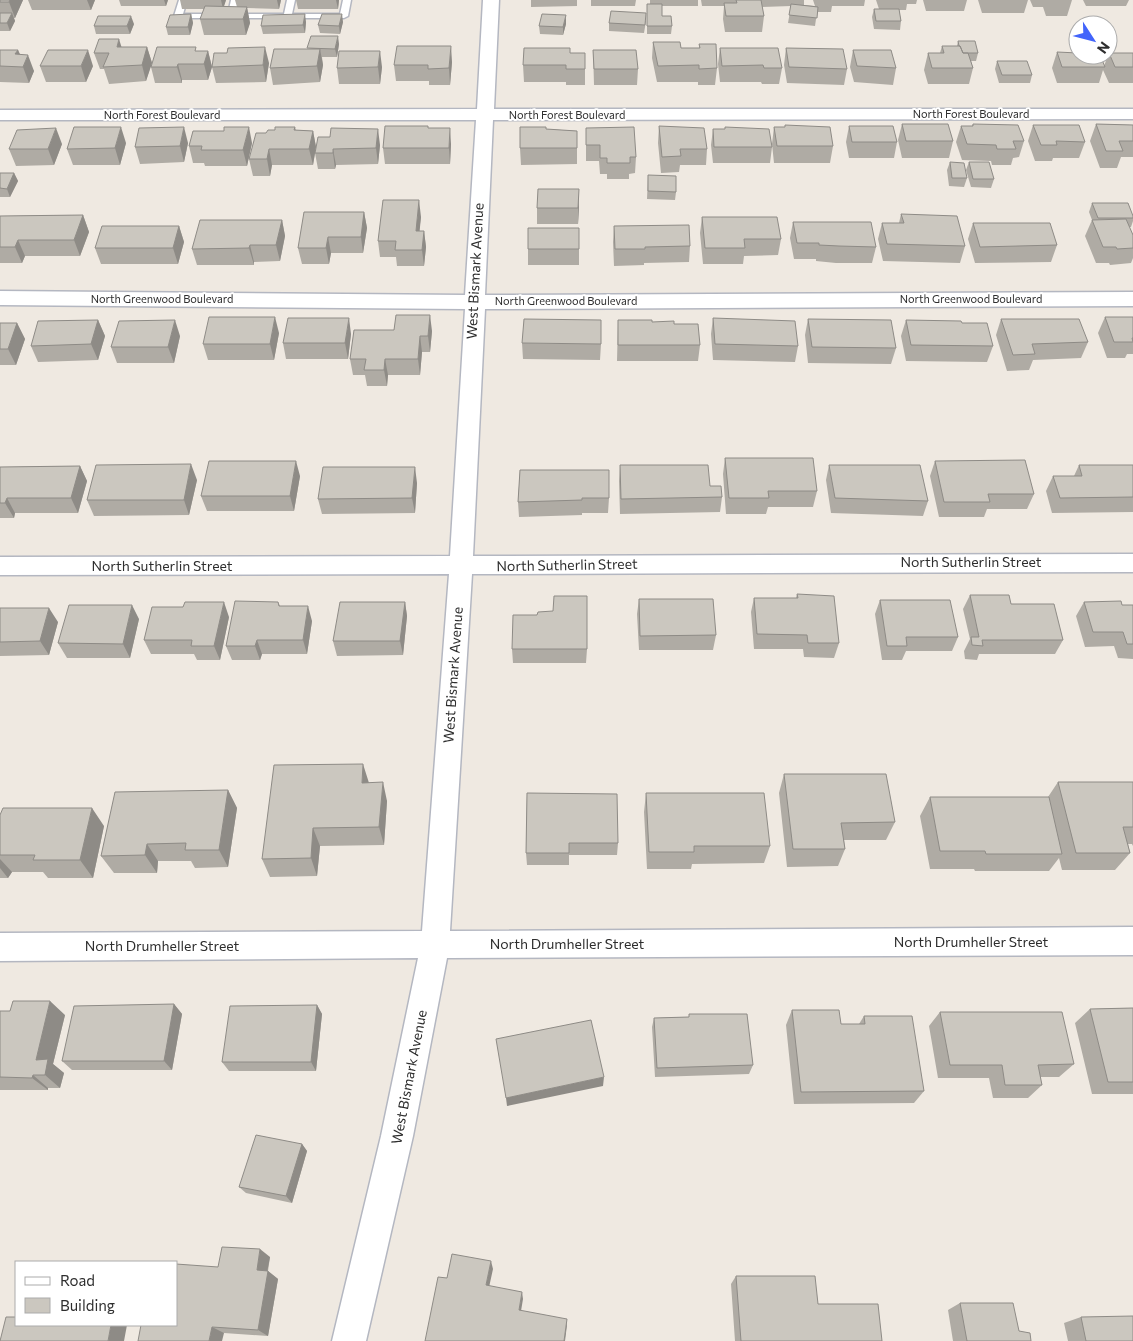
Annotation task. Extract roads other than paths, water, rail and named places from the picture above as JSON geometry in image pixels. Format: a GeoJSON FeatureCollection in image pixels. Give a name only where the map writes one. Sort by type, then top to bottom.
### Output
{"type":"FeatureCollection","features":[{"type":"Feature","properties":{"kind":"street","name":"West Bismark Avenue"},"geometry":{"type":"LineString","coordinates":[[349,1341],[362,1293],[397,1136],[435,945],[461,566],[473,302],[491,0]]}},
{"type":"Feature","properties":{"kind":"street","name":"North Forest Boulevard"},"geometry":{"type":"LineString","coordinates":[[0,115],[1133,114]]}},
{"type":"Feature","properties":{"kind":"street","name":"North Greenwood Boulevard"},"geometry":{"type":"LineString","coordinates":[[0,298],[473,302],[1133,298]]}},
{"type":"Feature","properties":{"kind":"street","name":"North Sutherlin Street"},"geometry":{"type":"LineString","coordinates":[[0,566],[461,566],[1133,562]]}},
{"type":"Feature","properties":{"kind":"street","name":"North Drumheller Street"},"geometry":{"type":"LineString","coordinates":[[0,947],[1133,941]]}},
{"type":"Feature","properties":{"kind":"lane"},"geometry":{"type":"LineString","coordinates":[[183,0],[178,16],[344,16],[347,0]]}},
{"type":"Feature","properties":{"kind":"lane"},"geometry":{"type":"LineString","coordinates":[[231,16],[235,0]]}},
{"type":"Feature","properties":{"kind":"lane"},"geometry":{"type":"LineString","coordinates":[[288,16],[291,0]]}}]}
